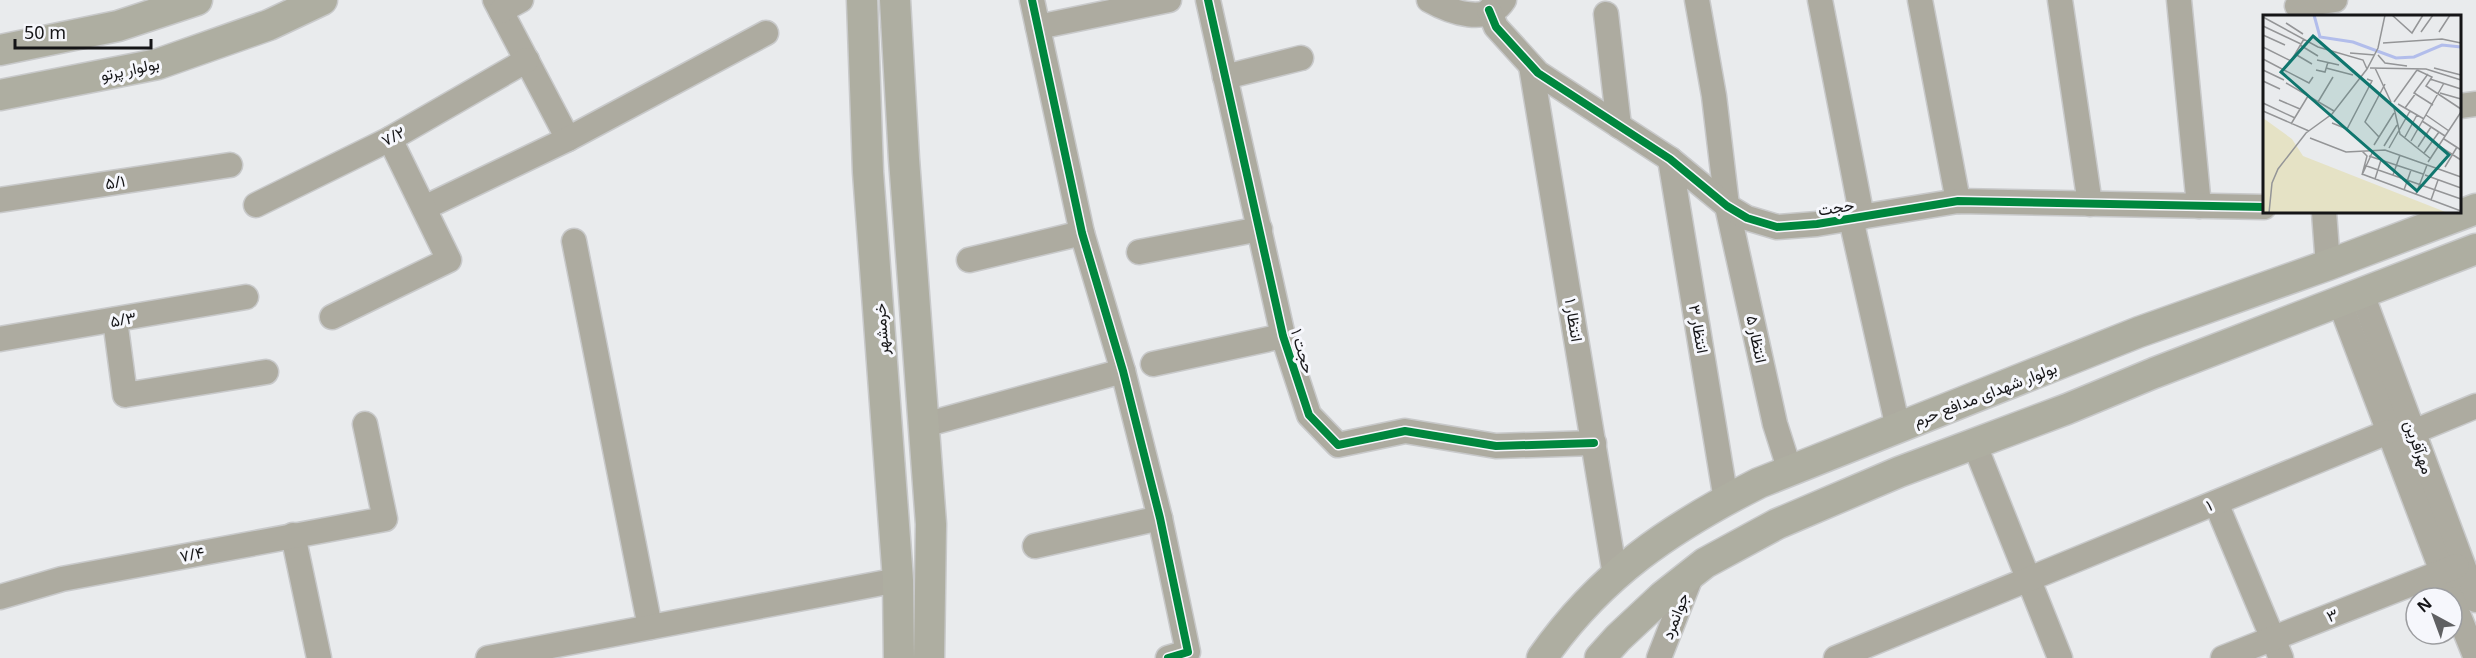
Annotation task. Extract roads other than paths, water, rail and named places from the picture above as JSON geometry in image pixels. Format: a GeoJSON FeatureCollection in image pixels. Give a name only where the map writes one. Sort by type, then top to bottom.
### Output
{"type":"FeatureCollection","features":[{"type":"Feature","properties":{"kind":"main road"},"geometry":{"type":"LineString","coordinates":[[0,50],[118,26],[197,0]]}},
{"type":"Feature","properties":{"kind":"main road","name":"بولوار پرتو"},"geometry":{"type":"LineString","coordinates":[[0,95],[158,64],[269,25],[322,0]]}},
{"type":"Feature","properties":{"kind":"main road","name":"خرمشهر"},"geometry":{"type":"LineString","coordinates":[[862,0],[868,163],[898,580],[899,658]]}},
{"type":"Feature","properties":{"kind":"main road"},"geometry":{"type":"LineString","coordinates":[[895,0],[904,159],[931,524],[929,658]]}},
{"type":"Feature","properties":{"kind":"main road"},"geometry":{"type":"LineString","coordinates":[[868,163],[904,159]]}},
{"type":"Feature","properties":{"kind":"main road","name":"بولوار شهدای مدافع حرم"},"geometry":{"type":"LineString","coordinates":[[1542,658],[1580,609],[1615,575],[1671,532],[1759,483],[2139,332],[2328,265],[2476,209]]}},
{"type":"Feature","properties":{"kind":"main road"},"geometry":{"type":"LineString","coordinates":[[1600,658],[1618,638],[1705,563],[1777,524],[1899,472],[2154,373],[2353,305],[2476,249]]}},
{"type":"Feature","properties":{"kind":"main road"},"geometry":{"type":"LineString","coordinates":[[2139,332],[2154,373]]}},
{"type":"Feature","properties":{"kind":"street"},"geometry":{"type":"LineString","coordinates":[[1032,0],[1082,233],[1123,371],[1160,518],[1188,652],[1168,658]]}},
{"type":"Feature","properties":{"kind":"street"},"geometry":{"type":"LineString","coordinates":[[1038,27],[1169,0]]}},
{"type":"Feature","properties":{"kind":"street","name":"حجت ۱"},"geometry":{"type":"LineString","coordinates":[[1208,0],[1283,336],[1309,415],[1338,445],[1405,431],[1496,446],[1594,443]]}},
{"type":"Feature","properties":{"kind":"street"},"geometry":{"type":"LineString","coordinates":[[1430,0],[1444,8],[1476,16],[1496,5]]}},
{"type":"Feature","properties":{"kind":"street","name":"انتظار ۵"},"geometry":{"type":"LineString","coordinates":[[1697,0],[1714,96],[1727,206],[1775,424],[1790,471]]}},
{"type":"Feature","properties":{"kind":"street"},"geometry":{"type":"LineString","coordinates":[[1820,0],[1857,218],[1898,428]]}},
{"type":"Feature","properties":{"kind":"street"},"geometry":{"type":"LineString","coordinates":[[1920,0],[1958,201]]}},
{"type":"Feature","properties":{"kind":"street"},"geometry":{"type":"LineString","coordinates":[[2060,0],[2090,204]]}},
{"type":"Feature","properties":{"kind":"street"},"geometry":{"type":"LineString","coordinates":[[2179,0],[2199,206]]}},
{"type":"Feature","properties":{"kind":"street"},"geometry":{"type":"LineString","coordinates":[[2298,7],[2335,0]]}},
{"type":"Feature","properties":{"kind":"street"},"geometry":{"type":"LineString","coordinates":[[505,4],[527,60],[568,139]]}},
{"type":"Feature","properties":{"kind":"street","name":"حجت"},"geometry":{"type":"LineString","coordinates":[[1496,5],[1496,27],[1538,73],[1670,159],[1727,206],[1747,218],[1777,227],[1817,224],[1958,201],[2263,207]]}},
{"type":"Feature","properties":{"kind":"street"},"geometry":{"type":"LineString","coordinates":[[1606,14],[1619,126]]}},
{"type":"Feature","properties":{"kind":"street"},"geometry":{"type":"LineString","coordinates":[[424,208],[568,139],[766,33]]}},
{"type":"Feature","properties":{"kind":"street"},"geometry":{"type":"LineString","coordinates":[[1226,76],[1301,58]]}},
{"type":"Feature","properties":{"kind":"street","name":"۷/۲"},"geometry":{"type":"LineString","coordinates":[[256,205],[390,139],[527,60]]}},
{"type":"Feature","properties":{"kind":"street","name":"انتظار ۱"},"geometry":{"type":"LineString","coordinates":[[1531,66],[1615,575]]}},
{"type":"Feature","properties":{"kind":"street"},"geometry":{"type":"LineString","coordinates":[[2461,106],[2476,104]]}},
{"type":"Feature","properties":{"kind":"street"},"geometry":{"type":"LineString","coordinates":[[332,318],[448,260],[390,139]]}},
{"type":"Feature","properties":{"kind":"street","name":"انتظار ۳"},"geometry":{"type":"LineString","coordinates":[[1670,159],[1726,500]]}},
{"type":"Feature","properties":{"kind":"street","name":"۵/۱"},"geometry":{"type":"LineString","coordinates":[[0,200],[230,165]]}},
{"type":"Feature","properties":{"kind":"street"},"geometry":{"type":"LineString","coordinates":[[2324,213],[2328,265]]}},
{"type":"Feature","properties":{"kind":"street"},"geometry":{"type":"LineString","coordinates":[[1139,252],[1260,229]]}},
{"type":"Feature","properties":{"kind":"street"},"geometry":{"type":"LineString","coordinates":[[969,260],[1082,233]]}},
{"type":"Feature","properties":{"kind":"street"},"geometry":{"type":"LineString","coordinates":[[574,241],[650,627]]}},
{"type":"Feature","properties":{"kind":"street","name":"۵/۳"},"geometry":{"type":"LineString","coordinates":[[0,339],[246,297]]}},
{"type":"Feature","properties":{"kind":"street","name":"مهرآفرین"},"geometry":{"type":"LineString","coordinates":[[2353,305],[2413,432],[2460,565],[2455,586]]}},
{"type":"Feature","properties":{"kind":"street","name":"مهرآفرین"},"geometry":{"type":"LineString","coordinates":[[2353,305],[2388,432],[2460,565],[2476,600]]}},
{"type":"Feature","properties":{"kind":"street"},"geometry":{"type":"LineString","coordinates":[[115,320],[125,395],[267,372]]}},
{"type":"Feature","properties":{"kind":"street"},"geometry":{"type":"LineString","coordinates":[[1153,364],[1283,336]]}},
{"type":"Feature","properties":{"kind":"street"},"geometry":{"type":"LineString","coordinates":[[924,425],[1123,371]]}},
{"type":"Feature","properties":{"kind":"street"},"geometry":{"type":"LineString","coordinates":[[2413,432],[2476,406]]}},
{"type":"Feature","properties":{"kind":"street","name":"۷/۴"},"geometry":{"type":"LineString","coordinates":[[0,597],[62,579],[385,519],[365,424]]}},
{"type":"Feature","properties":{"kind":"street","name":"۱"},"geometry":{"type":"LineString","coordinates":[[1836,658],[2388,432]]}},
{"type":"Feature","properties":{"kind":"street"},"geometry":{"type":"LineString","coordinates":[[1974,443],[2060,658]]}},
{"type":"Feature","properties":{"kind":"street"},"geometry":{"type":"LineString","coordinates":[[2216,502],[2277,648]]}},
{"type":"Feature","properties":{"kind":"street"},"geometry":{"type":"LineString","coordinates":[[1035,546],[1160,518]]}},
{"type":"Feature","properties":{"kind":"street"},"geometry":{"type":"LineString","coordinates":[[293,535],[319,658]]}},
{"type":"Feature","properties":{"kind":"street","name":"۳"},"geometry":{"type":"LineString","coordinates":[[2223,658],[2277,648],[2460,565]]}},
{"type":"Feature","properties":{"kind":"street","name":"جوانمرد"},"geometry":{"type":"LineString","coordinates":[[1659,658],[1692,573]]}},
{"type":"Feature","properties":{"kind":"street"},"geometry":{"type":"LineString","coordinates":[[488,658],[898,580]]}},
{"type":"Feature","properties":{"kind":"street","name":"مهرآفرین"},"geometry":{"type":"LineString","coordinates":[[2464,628],[2476,658]]}}]}
